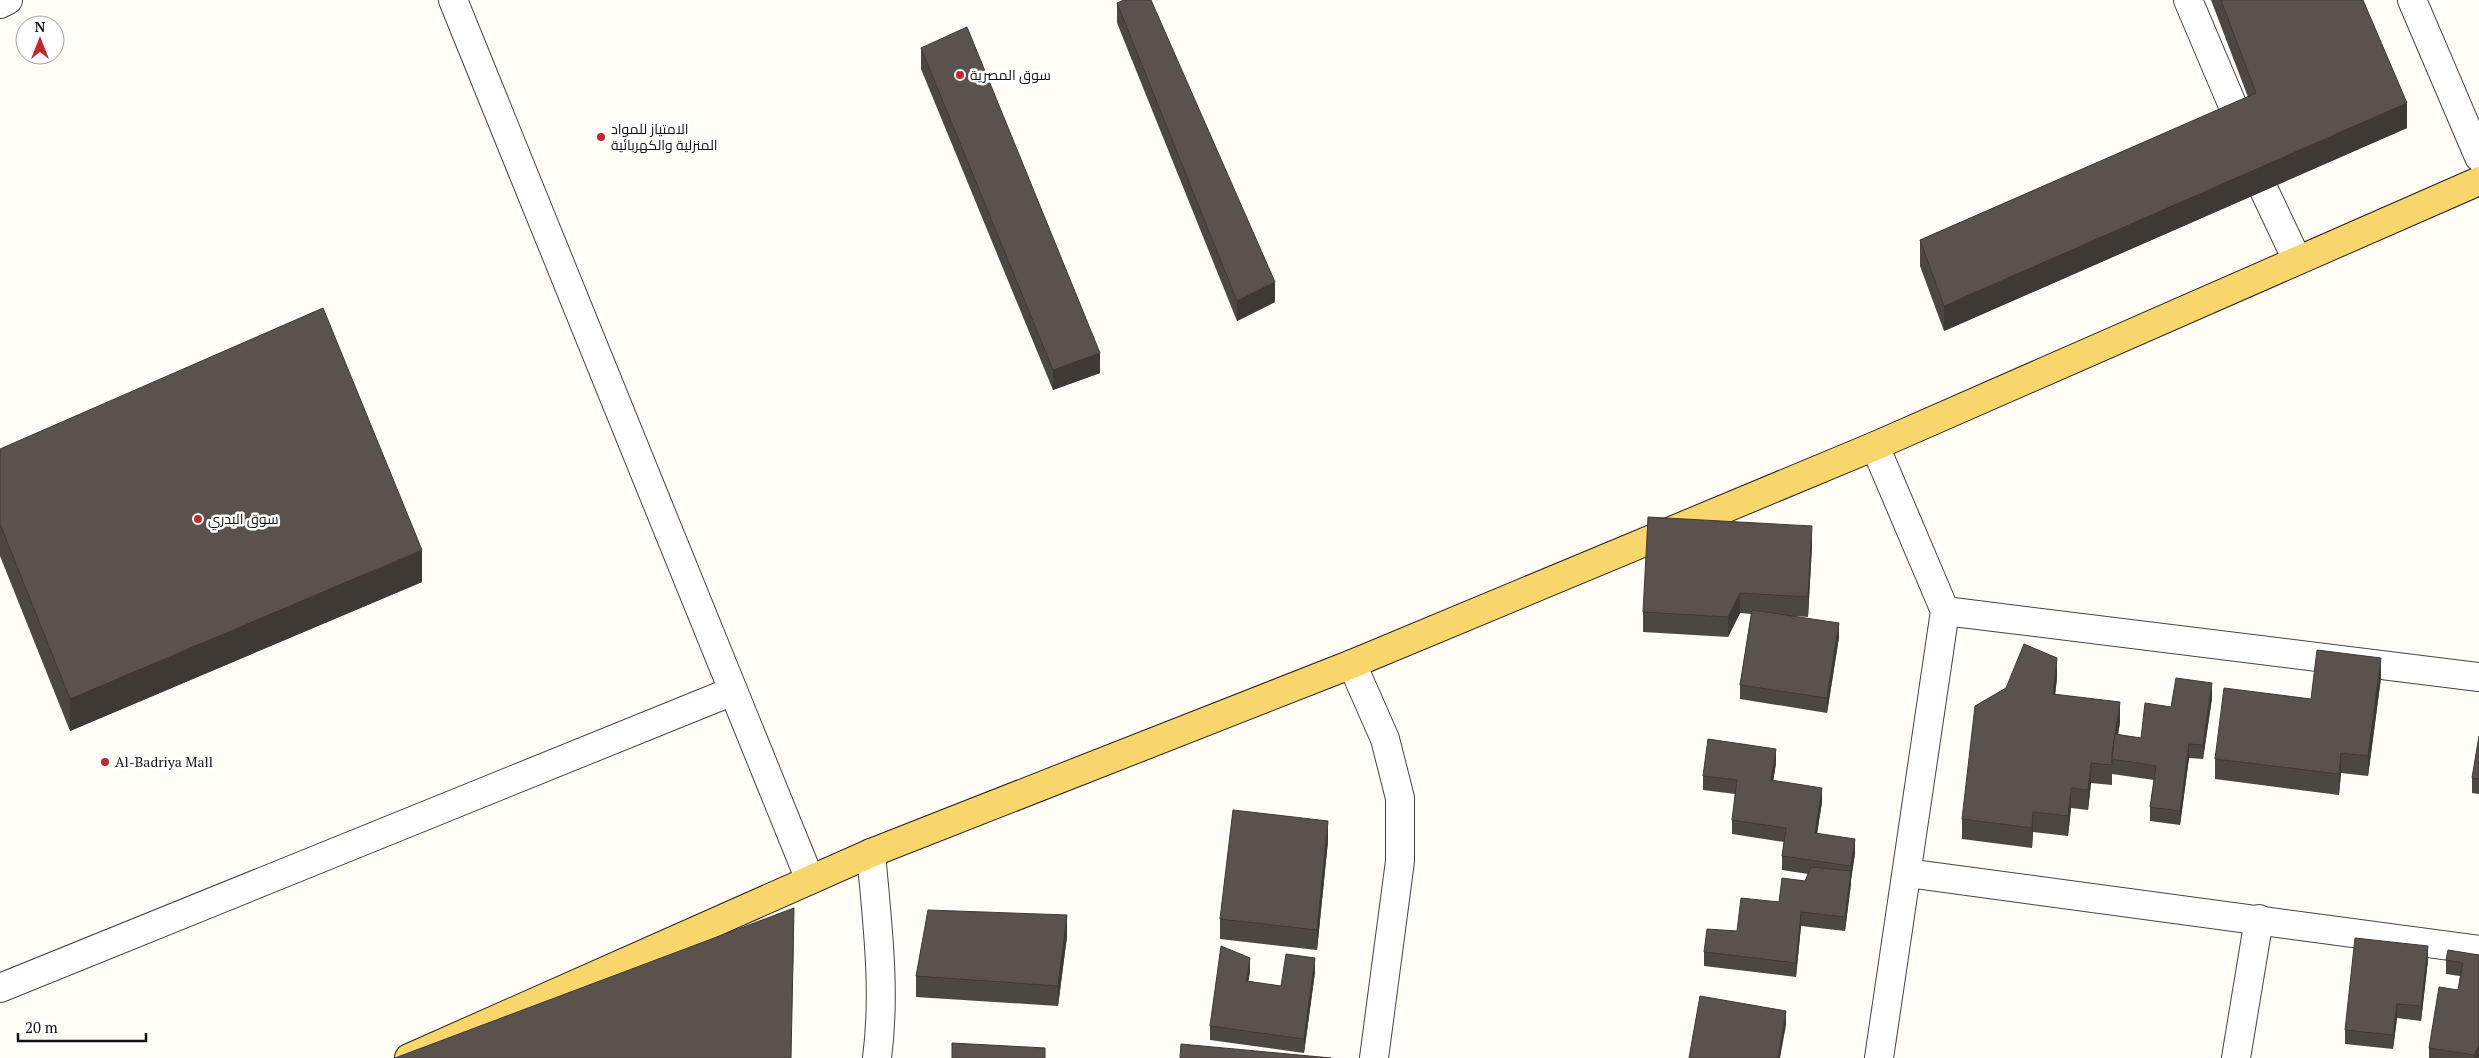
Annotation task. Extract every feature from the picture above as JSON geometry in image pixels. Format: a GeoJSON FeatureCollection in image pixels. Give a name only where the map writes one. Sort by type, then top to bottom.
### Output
{"type":"FeatureCollection","features":[{"type":"Feature","properties":{"kind":"main road"},"geometry":{"type":"LineString","coordinates":[[409,1058],[871,853],[1352,664],[1875,446],[2479,182]]}},
{"type":"Feature","properties":{"kind":"street"},"geometry":{"type":"LineString","coordinates":[[0,4],[8,0]]}},
{"type":"Feature","properties":{"kind":"street"},"geometry":{"type":"LineString","coordinates":[[453,0],[810,880]]}},
{"type":"Feature","properties":{"kind":"street"},"geometry":{"type":"LineString","coordinates":[[2188,0],[2241,124]]}},
{"type":"Feature","properties":{"kind":"street"},"geometry":{"type":"LineString","coordinates":[[2412,0],[2479,157]]}},
{"type":"Feature","properties":{"kind":"street"},"geometry":{"type":"LineString","coordinates":[[2264,190],[2297,260]]}},
{"type":"Feature","properties":{"kind":"street"},"geometry":{"type":"LineString","coordinates":[[1875,446],[1945,611],[1879,1058]]}},
{"type":"Feature","properties":{"kind":"street"},"geometry":{"type":"LineString","coordinates":[[1945,611],[2479,677]]}},
{"type":"Feature","properties":{"kind":"street"},"geometry":{"type":"LineString","coordinates":[[1352,664],[1385,739],[1400,798],[1400,861],[1374,1058]]}},
{"type":"Feature","properties":{"kind":"street"},"geometry":{"type":"LineString","coordinates":[[0,988],[733,690]]}},
{"type":"Feature","properties":{"kind":"street"},"geometry":{"type":"LineString","coordinates":[[871,853],[881,984],[880,1033],[876,1058]]}},
{"type":"Feature","properties":{"kind":"street"},"geometry":{"type":"LineString","coordinates":[[1907,873],[2479,950]]}},
{"type":"Feature","properties":{"kind":"street"},"geometry":{"type":"LineString","coordinates":[[2236,1058],[2259,919]]}},
{"type":"Feature","properties":{"kind":"building"},"geometry":{"type":"Polygon","coordinates":[[[1124,0],[1151,0],[1275,282],[1237,301],[1117,3],[1124,0]]]}},
{"type":"Feature","properties":{"kind":"building"},"geometry":{"type":"Polygon","coordinates":[[[2221,0],[2363,0],[2407,103],[1944,306],[1920,240],[2256,93],[2221,0]]]}},
{"type":"Feature","properties":{"kind":"building"},"geometry":{"type":"Polygon","coordinates":[[[967,27],[1100,353],[1053,370],[921,48],[967,27]]]}},
{"type":"Feature","properties":{"kind":"building","name":"سوق البدري"},"geometry":{"type":"Polygon","coordinates":[[[323,308],[422,550],[70,699],[0,524],[0,449],[323,308]]]}},
{"type":"Feature","properties":{"kind":"building"},"geometry":{"type":"Polygon","coordinates":[[[1648,517],[1812,526],[1808,597],[1740,593],[1728,617],[1643,612],[1648,517]]]}},
{"type":"Feature","properties":{"kind":"building"},"geometry":{"type":"Polygon","coordinates":[[[1752,610],[1839,623],[1827,698],[1740,685],[1752,610]]]}},
{"type":"Feature","properties":{"kind":"building"},"geometry":{"type":"Polygon","coordinates":[[[2024,644],[2057,658],[2053,694],[2120,702],[2112,753],[2112,765],[2091,763],[2088,790],[2071,788],[2068,816],[2033,812],[2032,828],[1962,819],[1975,706],[2006,688],[2024,644]]]}},
{"type":"Feature","properties":{"kind":"building"},"geometry":{"type":"Polygon","coordinates":[[[2317,650],[2381,658],[2368,756],[2341,753],[2339,774],[2215,759],[2224,688],[2311,699],[2317,650]]]}},
{"type":"Feature","properties":{"kind":"building"},"geometry":{"type":"Polygon","coordinates":[[[2176,678],[2212,683],[2203,745],[2189,744],[2180,811],[2150,807],[2156,766],[2112,759],[2115,734],[2141,738],[2145,703],[2171,707],[2176,678]]]}},
{"type":"Feature","properties":{"kind":"building"},"geometry":{"type":"Polygon","coordinates":[[[2479,736],[2479,779],[2472,778],[2479,736]]]}},
{"type":"Feature","properties":{"kind":"building"},"geometry":{"type":"Polygon","coordinates":[[[1708,739],[1776,749],[1771,780],[1822,788],[1815,833],[1855,839],[1851,866],[1782,856],[1786,828],[1732,820],[1737,780],[1703,776],[1708,739]]]}},
{"type":"Feature","properties":{"kind":"building"},"geometry":{"type":"Polygon","coordinates":[[[1233,810],[1328,821],[1317,930],[1220,919],[1233,810]]]}},
{"type":"Feature","properties":{"kind":"building"},"geometry":{"type":"Polygon","coordinates":[[[1811,867],[1851,871],[1845,917],[1801,912],[1796,963],[1704,952],[1707,929],[1737,931],[1741,898],[1779,902],[1782,878],[1805,881],[1811,867]]]}},
{"type":"Feature","properties":{"kind":"building"},"geometry":{"type":"Polygon","coordinates":[[[794,908],[791,1058],[395,1058],[794,908]]]}},
{"type":"Feature","properties":{"kind":"building"},"geometry":{"type":"Polygon","coordinates":[[[928,910],[1067,915],[1058,986],[916,976],[928,910]]]}},
{"type":"Feature","properties":{"kind":"building"},"geometry":{"type":"Polygon","coordinates":[[[2355,938],[2428,946],[2421,1006],[2397,1004],[2393,1035],[2345,1030],[2355,938]]]}},
{"type":"Feature","properties":{"kind":"building"},"geometry":{"type":"Polygon","coordinates":[[[1221,946],[1250,958],[1246,981],[1281,986],[1286,954],[1315,958],[1304,1039],[1210,1026],[1221,946]]]}},
{"type":"Feature","properties":{"kind":"building"},"geometry":{"type":"Polygon","coordinates":[[[2448,950],[2479,955],[2479,1045],[2474,1055],[2429,1048],[2439,987],[2458,990],[2463,963],[2446,960],[2448,950]]]}},
{"type":"Feature","properties":{"kind":"building"},"geometry":{"type":"Polygon","coordinates":[[[1700,996],[1786,1011],[1778,1058],[1689,1058],[1700,996]]]}},
{"type":"Feature","properties":{"kind":"building"},"geometry":{"type":"Polygon","coordinates":[[[952,1043],[1045,1048],[1045,1058],[952,1058],[952,1043]]]}},
{"type":"Feature","properties":{"kind":"building"},"geometry":{"type":"Polygon","coordinates":[[[1181,1044],[1331,1058],[1180,1058],[1181,1044]]]}},
{"type":"Feature","properties":{"kind":"place","name":"سوق المصرية"},"geometry":{"type":"Point","coordinates":[960,75]}},
{"type":"Feature","properties":{"kind":"place","name":"الامتياز للمواد المنزلية والكهربائية"},"geometry":{"type":"Point","coordinates":[601,137]}},
{"type":"Feature","properties":{"kind":"place","name":"سوق البدري"},"geometry":{"type":"Point","coordinates":[198,519]}},
{"type":"Feature","properties":{"kind":"place","name":"Al-Badriya Mall"},"geometry":{"type":"Point","coordinates":[105,762]}}]}
